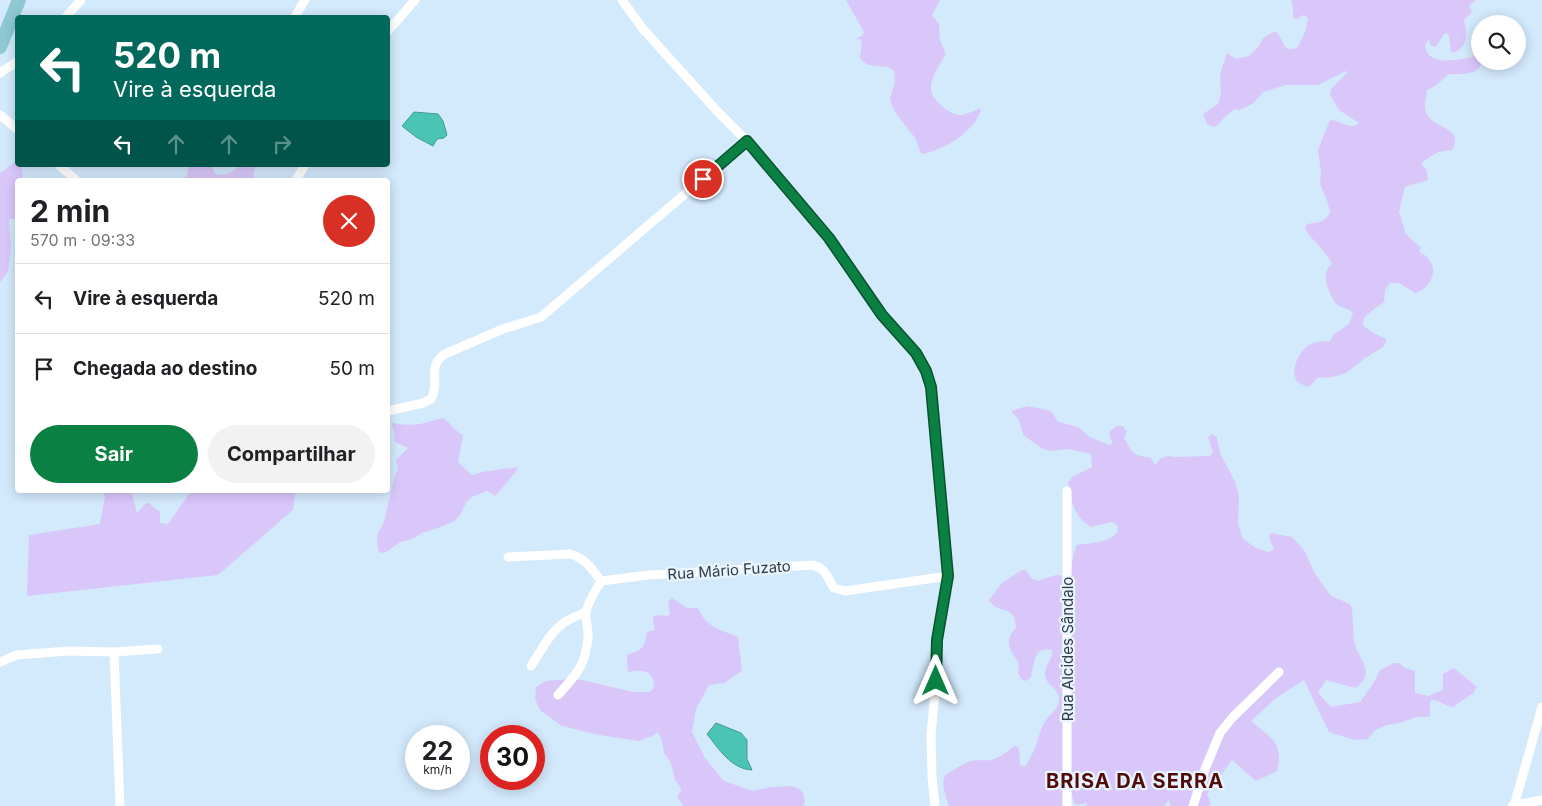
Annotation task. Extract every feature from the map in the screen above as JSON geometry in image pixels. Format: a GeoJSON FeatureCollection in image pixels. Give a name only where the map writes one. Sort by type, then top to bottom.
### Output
{"type":"FeatureCollection","features":[{"type":"Feature","properties":{"kind":"main road"},"geometry":{"type":"LineString","coordinates":[[0,47],[19,0]]}},
{"type":"Feature","properties":{"kind":"street"},"geometry":{"type":"LineString","coordinates":[[68,15],[81,0]]}},
{"type":"Feature","properties":{"kind":"street"},"geometry":{"type":"LineString","coordinates":[[296,15],[305,0]]}},
{"type":"Feature","properties":{"kind":"street"},"geometry":{"type":"LineString","coordinates":[[390,29],[415,0]]}},
{"type":"Feature","properties":{"kind":"street"},"geometry":{"type":"LineString","coordinates":[[622,0],[643,29],[717,111],[747,141],[829,238],[882,315],[916,353],[926,371],[931,387],[948,576],[937,640],[936,681],[931,735],[935,806]]}},
{"type":"Feature","properties":{"kind":"street"},"geometry":{"type":"LineString","coordinates":[[0,73],[15,64]]}},
{"type":"Feature","properties":{"kind":"street"},"geometry":{"type":"LineString","coordinates":[[0,115],[15,128]]}},
{"type":"Feature","properties":{"kind":"street"},"geometry":{"type":"LineString","coordinates":[[390,411],[431,399],[435,390],[435,365],[439,357],[503,329],[541,317],[747,141]]}},
{"type":"Feature","properties":{"kind":"street"},"geometry":{"type":"LineString","coordinates":[[61,167],[74,178]]}},
{"type":"Feature","properties":{"kind":"street"},"geometry":{"type":"LineString","coordinates":[[297,178],[304,167]]}},
{"type":"Feature","properties":{"kind":"street","name":"Rua Alcides Sândalo"},"geometry":{"type":"LineString","coordinates":[[1067,491],[1067,806]]}},
{"type":"Feature","properties":{"kind":"street"},"geometry":{"type":"LineString","coordinates":[[508,557],[570,554],[578,556],[584,560],[601,581],[586,612],[588,637],[582,666],[558,695]]}},
{"type":"Feature","properties":{"kind":"street","name":"Rua Mário Fuzato"},"geometry":{"type":"LineString","coordinates":[[601,581],[814,565],[825,572],[834,588],[844,591],[948,576]]}},
{"type":"Feature","properties":{"kind":"street"},"geometry":{"type":"LineString","coordinates":[[531,666],[551,635],[560,626],[567,620],[586,612]]}},
{"type":"Feature","properties":{"kind":"street"},"geometry":{"type":"LineString","coordinates":[[0,662],[17,655],[68,651],[114,652],[158,649]]}},
{"type":"Feature","properties":{"kind":"street"},"geometry":{"type":"LineString","coordinates":[[114,652],[120,806]]}},
{"type":"Feature","properties":{"kind":"street"},"geometry":{"type":"LineString","coordinates":[[1193,806],[1205,769],[1220,733],[1232,718],[1279,672]]}},
{"type":"Feature","properties":{"kind":"street"},"geometry":{"type":"LineString","coordinates":[[1542,707],[1513,806],[1542,800]]}},
{"type":"Feature","properties":{"kind":"shaded area"},"geometry":{"type":"Polygon","coordinates":[[[846,0],[940,0],[932,15],[939,24],[940,40],[946,54],[934,76],[931,85],[932,94],[938,103],[958,115],[967,114],[981,108],[973,124],[958,138],[939,149],[922,154],[916,139],[892,106],[890,98],[895,82],[894,71],[888,67],[869,65],[860,58],[862,43],[860,39],[856,39],[863,35],[864,32],[846,0]]]}},
{"type":"Feature","properties":{"kind":"shaded area"},"geometry":{"type":"Polygon","coordinates":[[[1291,0],[1476,0],[1469,6],[1472,12],[1464,20],[1466,39],[1462,47],[1453,53],[1451,52],[1447,33],[1443,35],[1435,47],[1430,45],[1429,39],[1425,45],[1427,52],[1439,60],[1447,61],[1471,57],[1471,70],[1476,70],[1464,74],[1449,74],[1427,90],[1425,109],[1428,116],[1450,132],[1454,136],[1455,142],[1452,150],[1438,152],[1422,162],[1426,169],[1428,180],[1405,187],[1399,212],[1406,234],[1421,248],[1419,250],[1420,253],[1431,262],[1433,268],[1432,278],[1425,288],[1415,293],[1399,283],[1390,283],[1385,290],[1384,302],[1368,314],[1363,322],[1368,330],[1386,339],[1383,347],[1346,373],[1333,377],[1317,378],[1308,387],[1297,381],[1294,372],[1303,350],[1311,344],[1330,341],[1333,335],[1349,324],[1353,313],[1336,304],[1331,296],[1326,277],[1332,263],[1305,229],[1307,224],[1324,220],[1330,212],[1320,184],[1321,172],[1318,150],[1330,120],[1349,126],[1359,123],[1339,110],[1330,95],[1331,89],[1348,72],[1346,71],[1318,85],[1286,85],[1263,92],[1254,103],[1239,110],[1236,109],[1214,127],[1207,124],[1203,114],[1218,104],[1221,95],[1220,74],[1227,53],[1236,59],[1249,56],[1259,46],[1263,38],[1275,31],[1286,48],[1293,49],[1298,47],[1306,30],[1308,18],[1303,15],[1294,19],[1291,0]]]}},
{"type":"Feature","properties":{"kind":"shaded area"},"geometry":{"type":"Polygon","coordinates":[[[414,112],[438,114],[443,121],[447,135],[444,138],[437,139],[433,146],[416,137],[402,126],[414,112]]]}},
{"type":"Feature","properties":{"kind":"shaded area"},"geometry":{"type":"Polygon","coordinates":[[[15,162],[15,167],[23,167],[23,178],[15,178],[15,219],[9,219],[11,247],[8,271],[0,283],[0,173],[15,162]]]}},
{"type":"Feature","properties":{"kind":"shaded area"},"geometry":{"type":"Polygon","coordinates":[[[213,167],[217,175],[230,173],[238,167],[255,167],[253,178],[183,178],[187,176],[188,168],[213,167]]]}},
{"type":"Feature","properties":{"kind":"shaded area"},"geometry":{"type":"Polygon","coordinates":[[[1027,406],[1051,411],[1058,422],[1078,427],[1088,436],[1109,445],[1113,443],[1109,434],[1110,431],[1117,426],[1123,426],[1127,432],[1124,438],[1131,450],[1140,456],[1150,457],[1155,465],[1161,458],[1168,456],[1210,456],[1213,452],[1208,437],[1212,434],[1217,437],[1220,453],[1236,484],[1239,497],[1238,523],[1243,539],[1256,548],[1269,552],[1274,549],[1269,537],[1271,533],[1292,537],[1304,550],[1315,574],[1331,596],[1350,604],[1354,641],[1366,671],[1362,682],[1356,688],[1326,680],[1318,693],[1331,707],[1360,702],[1380,670],[1394,663],[1399,663],[1405,668],[1415,671],[1415,693],[1428,696],[1443,690],[1443,674],[1454,668],[1477,687],[1473,693],[1453,707],[1432,700],[1430,702],[1430,716],[1416,717],[1400,723],[1387,725],[1376,730],[1367,739],[1355,740],[1329,732],[1304,680],[1276,698],[1251,721],[1270,737],[1277,747],[1279,761],[1277,771],[1256,781],[1232,760],[1207,794],[1211,804],[1208,806],[1170,806],[1170,800],[1163,806],[1086,806],[1087,803],[1077,805],[1074,803],[1068,780],[1064,806],[949,806],[945,795],[945,776],[969,762],[997,758],[1014,746],[1019,748],[1020,764],[1026,766],[1044,723],[1057,707],[1059,701],[1057,691],[1047,681],[1045,675],[1052,650],[1046,649],[1038,653],[1034,661],[1031,677],[1026,681],[1021,679],[1018,673],[1019,663],[1009,646],[1010,637],[1016,628],[1013,615],[993,605],[989,600],[1002,583],[1022,570],[1026,570],[1031,578],[1038,581],[1056,575],[1068,576],[1077,545],[1105,540],[1115,535],[1118,531],[1117,525],[1112,522],[1091,527],[1080,518],[1072,503],[1068,483],[1072,477],[1092,467],[1091,454],[1068,449],[1052,451],[1043,449],[1023,435],[1019,420],[1011,411],[1027,406]]]}},
{"type":"Feature","properties":{"kind":"shaded area"},"geometry":{"type":"Polygon","coordinates":[[[443,418],[463,435],[458,462],[472,475],[518,467],[495,496],[487,491],[472,497],[467,501],[460,515],[454,521],[422,533],[412,539],[400,542],[388,551],[381,553],[378,550],[377,535],[384,522],[398,469],[396,460],[408,448],[395,442],[391,423],[416,425],[443,418]]]}},
{"type":"Feature","properties":{"kind":"shaded area"},"geometry":{"type":"Polygon","coordinates":[[[104,493],[132,493],[137,513],[147,502],[160,512],[160,523],[168,524],[190,493],[296,493],[293,510],[218,575],[27,596],[29,535],[100,524],[105,497],[104,493]]]}},
{"type":"Feature","properties":{"kind":"shaded area"},"geometry":{"type":"Polygon","coordinates":[[[672,598],[687,608],[698,608],[705,620],[710,624],[719,630],[738,637],[742,671],[724,683],[709,685],[696,709],[692,732],[705,758],[724,781],[753,791],[771,787],[791,786],[798,788],[803,793],[805,802],[803,806],[684,806],[677,797],[681,788],[675,780],[671,763],[664,753],[658,732],[639,741],[599,735],[562,726],[540,710],[535,699],[536,687],[546,681],[582,680],[633,692],[650,692],[654,687],[652,677],[642,671],[628,672],[627,655],[642,648],[647,632],[655,630],[653,617],[670,614],[668,602],[672,598]]]}},
{"type":"Feature","properties":{"kind":"shaded area"},"geometry":{"type":"Polygon","coordinates":[[[716,723],[741,733],[747,740],[747,759],[752,770],[744,769],[731,762],[707,734],[716,723]]]}},
{"type":"Feature","properties":{"kind":"district","name":"BRISA DA SERRA"},"geometry":{"type":"Point","coordinates":[1135,781]}},
{"type":"Feature","properties":{"kind":"route"},"geometry":{"type":"LineString","coordinates":[[703,179],[747,141],[829,238],[882,315],[916,353],[926,371],[931,387],[948,576],[937,640],[936,681]]}}]}
